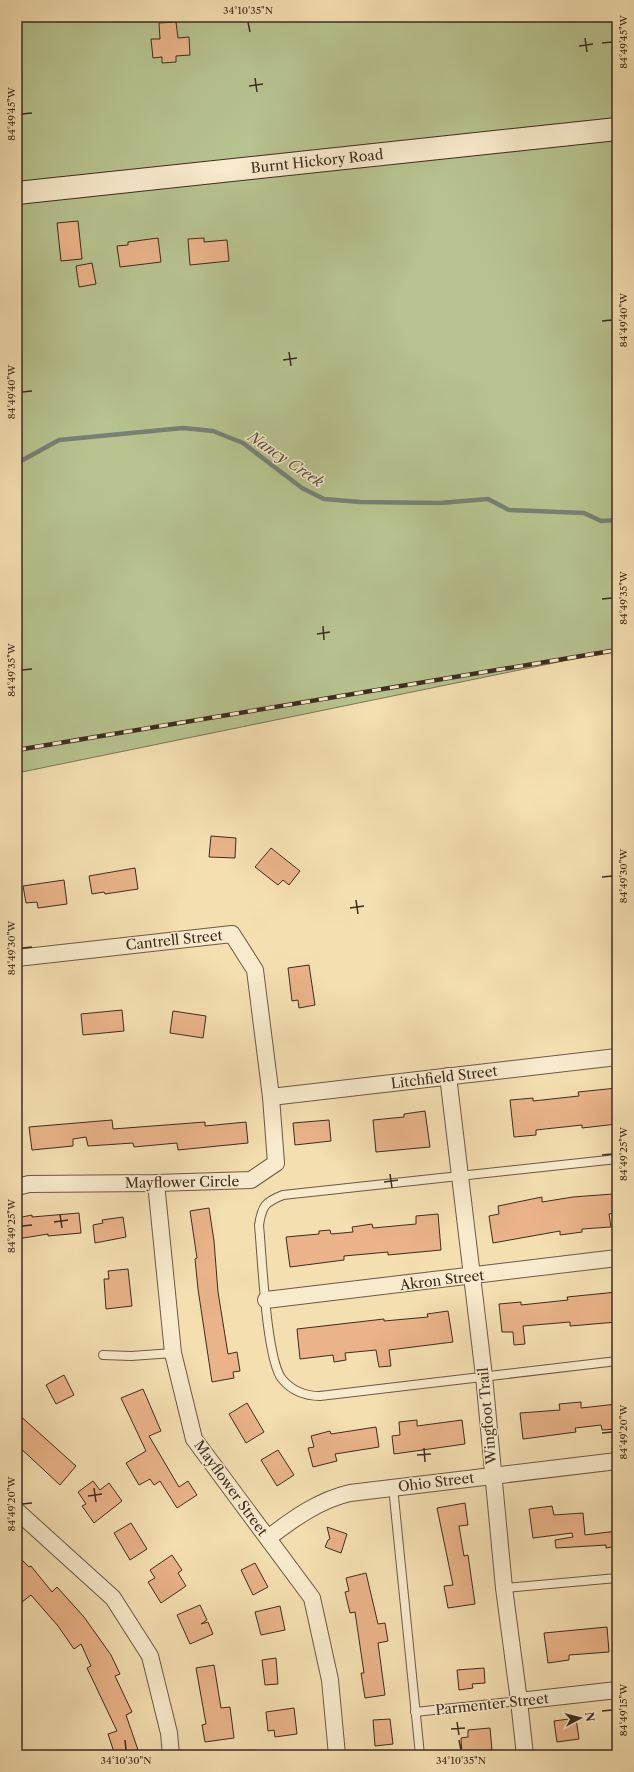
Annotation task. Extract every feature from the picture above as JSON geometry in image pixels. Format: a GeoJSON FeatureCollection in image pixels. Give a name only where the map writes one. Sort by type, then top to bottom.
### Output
{"type":"FeatureCollection","features":[{"type":"Feature","properties":{"kind":"main road","name":"Burnt Hickory Road"},"geometry":{"type":"LineString","coordinates":[[17,192],[617,129]]}},
{"type":"Feature","properties":{"kind":"street","name":"Cantrell Street"},"geometry":{"type":"LineString","coordinates":[[17,958],[232,934],[255,970],[270,1098]]}},
{"type":"Feature","properties":{"kind":"street","name":"Litchfield Street"},"geometry":{"type":"LineString","coordinates":[[270,1098],[617,1057]]}},
{"type":"Feature","properties":{"kind":"street","name":"Wingfoot Trail"},"geometry":{"type":"LineString","coordinates":[[448,1076],[484,1376],[504,1588],[520,1701],[525,1755]]}},
{"type":"Feature","properties":{"kind":"street","name":"Mayflower Circle"},"geometry":{"type":"LineString","coordinates":[[17,1187],[30,1184],[156,1183],[251,1180],[276,1163],[270,1098]]}},
{"type":"Feature","properties":{"kind":"street","name":"Mayflower Street"},"geometry":{"type":"LineString","coordinates":[[156,1183],[173,1353],[194,1439],[312,1598],[330,1680],[337,1755]]}},
{"type":"Feature","properties":{"kind":"street","name":"Akron Street"},"geometry":{"type":"LineString","coordinates":[[266,1300],[617,1258]]}},
{"type":"Feature","properties":{"kind":"street","name":"Ohio Street"},"geometry":{"type":"LineString","coordinates":[[268,1538],[304,1513],[338,1496],[361,1491],[617,1461]]}},
{"type":"Feature","properties":{"kind":"street"},"geometry":{"type":"LineString","coordinates":[[17,1511],[113,1598],[150,1656],[169,1733],[170,1755]]}},
{"type":"Feature","properties":{"kind":"street","name":"Parmenter Street"},"geometry":{"type":"LineString","coordinates":[[520,1701],[617,1690]]}},
{"type":"Feature","properties":{"kind":"lane"},"geometry":{"type":"LineString","coordinates":[[617,1159],[283,1195],[271,1200],[261,1209],[259,1225],[266,1300],[275,1366],[282,1379],[295,1391],[308,1396],[320,1396],[617,1361]]}},
{"type":"Feature","properties":{"kind":"lane"},"geometry":{"type":"LineString","coordinates":[[103,1355],[131,1356],[173,1353]]}},
{"type":"Feature","properties":{"kind":"lane"},"geometry":{"type":"LineString","coordinates":[[393,1487],[420,1755]]}},
{"type":"Feature","properties":{"kind":"lane"},"geometry":{"type":"LineString","coordinates":[[504,1588],[617,1578]]}},
{"type":"Feature","properties":{"kind":"lane","name":"Parmenter Street"},"geometry":{"type":"LineString","coordinates":[[415,1712],[520,1701]]}},
{"type":"Feature","properties":{"kind":"green space"},"geometry":{"type":"Polygon","coordinates":[[[17,17],[617,17],[617,650],[17,773],[17,17]]]}},
{"type":"Feature","properties":{"kind":"building"},"geometry":{"type":"Polygon","coordinates":[[[176,22],[178,38],[189,37],[190,55],[176,56],[176,62],[162,63],[162,57],[153,58],[151,39],[160,39],[159,23],[176,22]]]}},
{"type":"Feature","properties":{"kind":"building"},"geometry":{"type":"Polygon","coordinates":[[[78,221],[82,259],[61,261],[57,223],[78,221]]]}},
{"type":"Feature","properties":{"kind":"building"},"geometry":{"type":"Polygon","coordinates":[[[158,238],[161,262],[120,267],[117,246],[128,245],[128,242],[158,238]]]}},
{"type":"Feature","properties":{"kind":"building"},"geometry":{"type":"Polygon","coordinates":[[[204,238],[204,242],[227,240],[229,261],[190,265],[188,239],[204,238]]]}},
{"type":"Feature","properties":{"kind":"building"},"geometry":{"type":"Polygon","coordinates":[[[92,263],[96,284],[79,287],[76,266],[92,263]]]}},
{"type":"Feature","properties":{"kind":"building"},"geometry":{"type":"Polygon","coordinates":[[[211,836],[236,838],[235,858],[209,857],[211,836]]]}},
{"type":"Feature","properties":{"kind":"building"},"geometry":{"type":"Polygon","coordinates":[[[271,848],[300,871],[289,885],[283,880],[278,885],[255,867],[271,848]]]}},
{"type":"Feature","properties":{"kind":"building"},"geometry":{"type":"Polygon","coordinates":[[[135,868],[138,889],[105,894],[104,892],[92,894],[89,876],[135,868]]]}},
{"type":"Feature","properties":{"kind":"building"},"geometry":{"type":"Polygon","coordinates":[[[64,880],[67,904],[38,908],[37,902],[26,903],[23,886],[64,880]]]}},
{"type":"Feature","properties":{"kind":"building"},"geometry":{"type":"Polygon","coordinates":[[[309,965],[315,1005],[299,1008],[298,1000],[292,1001],[288,968],[309,965]]]}},
{"type":"Feature","properties":{"kind":"building"},"geometry":{"type":"Polygon","coordinates":[[[122,1010],[124,1031],[83,1035],[81,1014],[122,1010]]]}},
{"type":"Feature","properties":{"kind":"building"},"geometry":{"type":"Polygon","coordinates":[[[173,1011],[206,1016],[203,1038],[170,1033],[173,1011]]]}},
{"type":"Feature","properties":{"kind":"building"},"geometry":{"type":"Polygon","coordinates":[[[617,1088],[617,1124],[582,1128],[582,1125],[536,1130],[536,1135],[514,1137],[510,1100],[533,1098],[533,1101],[579,1096],[578,1092],[617,1088]]]}},
{"type":"Feature","properties":{"kind":"building"},"geometry":{"type":"Polygon","coordinates":[[[425,1111],[430,1147],[376,1152],[373,1120],[404,1117],[404,1114],[425,1111]]]}},
{"type":"Feature","properties":{"kind":"building"},"geometry":{"type":"Polygon","coordinates":[[[112,1120],[113,1129],[205,1122],[205,1126],[246,1122],[248,1143],[178,1150],[177,1143],[134,1147],[133,1143],[88,1146],[86,1137],[73,1139],[73,1146],[32,1150],[29,1127],[112,1120]]]}},
{"type":"Feature","properties":{"kind":"building"},"geometry":{"type":"Polygon","coordinates":[[[329,1120],[331,1141],[295,1145],[293,1123],[329,1120]]]}},
{"type":"Feature","properties":{"kind":"building"},"geometry":{"type":"Polygon","coordinates":[[[613,1194],[615,1213],[609,1214],[611,1227],[582,1229],[582,1232],[560,1235],[560,1231],[493,1243],[489,1216],[499,1214],[498,1206],[542,1197],[542,1202],[573,1197],[613,1194]]]}},
{"type":"Feature","properties":{"kind":"building"},"geometry":{"type":"Polygon","coordinates":[[[209,1208],[214,1241],[218,1292],[228,1354],[237,1352],[240,1371],[233,1372],[234,1378],[212,1382],[198,1289],[195,1259],[197,1258],[190,1211],[209,1208]]]}},
{"type":"Feature","properties":{"kind":"building"},"geometry":{"type":"Polygon","coordinates":[[[79,1213],[81,1233],[48,1236],[48,1234],[17,1239],[17,1218],[32,1215],[32,1217],[79,1213]]]}},
{"type":"Feature","properties":{"kind":"building"},"geometry":{"type":"Polygon","coordinates":[[[438,1214],[441,1250],[388,1255],[388,1252],[344,1256],[344,1260],[290,1267],[286,1237],[319,1234],[319,1231],[330,1230],[331,1234],[353,1232],[352,1227],[372,1224],[373,1228],[416,1224],[416,1216],[438,1214]]]}},
{"type":"Feature","properties":{"kind":"building"},"geometry":{"type":"Polygon","coordinates":[[[123,1217],[126,1237],[95,1243],[93,1225],[103,1223],[102,1220],[123,1217]]]}},
{"type":"Feature","properties":{"kind":"building"},"geometry":{"type":"Polygon","coordinates":[[[128,1269],[132,1306],[106,1309],[104,1279],[109,1279],[108,1271],[128,1269]]]}},
{"type":"Feature","properties":{"kind":"building"},"geometry":{"type":"Polygon","coordinates":[[[617,1292],[617,1322],[570,1326],[570,1322],[523,1326],[525,1344],[514,1345],[513,1332],[502,1332],[499,1304],[521,1302],[521,1305],[568,1300],[567,1297],[617,1292]]]}},
{"type":"Feature","properties":{"kind":"building"},"geometry":{"type":"Polygon","coordinates":[[[448,1311],[453,1342],[389,1350],[391,1366],[379,1367],[376,1350],[345,1353],[346,1360],[334,1362],[333,1355],[300,1359],[297,1329],[384,1319],[384,1321],[428,1317],[427,1314],[448,1311]]]}},
{"type":"Feature","properties":{"kind":"building"},"geometry":{"type":"Polygon","coordinates":[[[64,1375],[74,1395],[56,1404],[46,1385],[64,1375]]]}},
{"type":"Feature","properties":{"kind":"building"},"geometry":{"type":"Polygon","coordinates":[[[143,1389],[161,1431],[149,1436],[179,1487],[188,1481],[197,1495],[177,1508],[160,1481],[154,1485],[150,1479],[139,1485],[126,1463],[146,1451],[121,1398],[143,1389]]]}},
{"type":"Feature","properties":{"kind":"building"},"geometry":{"type":"Polygon","coordinates":[[[581,1402],[581,1408],[617,1404],[617,1429],[602,1430],[601,1425],[575,1428],[576,1432],[523,1439],[520,1413],[560,1410],[559,1404],[581,1402]]]}},
{"type":"Feature","properties":{"kind":"building"},"geometry":{"type":"Polygon","coordinates":[[[247,1403],[264,1432],[246,1443],[229,1414],[247,1403]]]}},
{"type":"Feature","properties":{"kind":"building"},"geometry":{"type":"Polygon","coordinates":[[[17,1413],[76,1466],[60,1485],[17,1445],[17,1413]]]}},
{"type":"Feature","properties":{"kind":"building"},"geometry":{"type":"Polygon","coordinates":[[[417,1420],[417,1426],[462,1420],[465,1444],[394,1454],[392,1436],[400,1435],[399,1422],[417,1420]]]}},
{"type":"Feature","properties":{"kind":"building"},"geometry":{"type":"Polygon","coordinates":[[[376,1427],[379,1447],[335,1454],[337,1461],[313,1467],[308,1448],[314,1447],[311,1436],[330,1431],[331,1434],[376,1427]]]}},
{"type":"Feature","properties":{"kind":"building"},"geometry":{"type":"Polygon","coordinates":[[[278,1450],[294,1475],[277,1486],[261,1460],[278,1450]]]}},
{"type":"Feature","properties":{"kind":"building"},"geometry":{"type":"Polygon","coordinates":[[[93,1481],[100,1490],[109,1483],[122,1501],[94,1523],[82,1506],[86,1504],[78,1492],[93,1481]]]}},
{"type":"Feature","properties":{"kind":"building"},"geometry":{"type":"Polygon","coordinates":[[[465,1503],[468,1525],[459,1526],[464,1556],[468,1555],[475,1604],[448,1608],[444,1586],[453,1585],[437,1508],[465,1503]]]}},
{"type":"Feature","properties":{"kind":"building"},"geometry":{"type":"Polygon","coordinates":[[[552,1506],[554,1515],[583,1513],[585,1535],[617,1531],[617,1546],[606,1548],[606,1545],[556,1548],[555,1540],[573,1537],[572,1533],[533,1538],[529,1509],[552,1506]]]}},
{"type":"Feature","properties":{"kind":"building"},"geometry":{"type":"Polygon","coordinates":[[[131,1523],[147,1549],[130,1560],[114,1533],[131,1523]]]}},
{"type":"Feature","properties":{"kind":"building"},"geometry":{"type":"Polygon","coordinates":[[[327,1527],[347,1534],[341,1553],[325,1547],[330,1539],[327,1527]]]}},
{"type":"Feature","properties":{"kind":"building"},"geometry":{"type":"Polygon","coordinates":[[[17,1555],[29,1567],[31,1566],[52,1592],[57,1587],[84,1617],[111,1655],[120,1674],[115,1676],[132,1712],[126,1715],[138,1750],[124,1755],[115,1755],[108,1734],[117,1731],[87,1668],[91,1666],[81,1644],[74,1649],[58,1626],[31,1595],[22,1602],[17,1596],[17,1555]]]}},
{"type":"Feature","properties":{"kind":"building"},"geometry":{"type":"Polygon","coordinates":[[[172,1555],[182,1570],[178,1573],[186,1586],[161,1603],[148,1582],[155,1578],[150,1570],[172,1555]]]}},
{"type":"Feature","properties":{"kind":"building"},"geometry":{"type":"Polygon","coordinates":[[[255,1563],[268,1587],[253,1595],[241,1570],[255,1563]]]}},
{"type":"Feature","properties":{"kind":"building"},"geometry":{"type":"Polygon","coordinates":[[[366,1573],[378,1624],[385,1623],[388,1641],[378,1643],[385,1695],[365,1698],[361,1673],[364,1673],[355,1612],[350,1613],[345,1592],[349,1591],[346,1578],[366,1573]]]}},
{"type":"Feature","properties":{"kind":"building"},"geometry":{"type":"Polygon","coordinates":[[[200,1605],[207,1620],[201,1624],[208,1622],[213,1634],[190,1644],[177,1615],[200,1605]]]}},
{"type":"Feature","properties":{"kind":"building"},"geometry":{"type":"Polygon","coordinates":[[[280,1606],[285,1630],[261,1635],[255,1612],[280,1606]]]}},
{"type":"Feature","properties":{"kind":"building"},"geometry":{"type":"Polygon","coordinates":[[[607,1627],[609,1652],[569,1655],[569,1660],[548,1663],[544,1633],[607,1627]]]}},
{"type":"Feature","properties":{"kind":"building"},"geometry":{"type":"Polygon","coordinates":[[[276,1658],[278,1684],[265,1685],[262,1660],[276,1658]]]}},
{"type":"Feature","properties":{"kind":"building"},"geometry":{"type":"Polygon","coordinates":[[[214,1665],[221,1708],[230,1707],[234,1738],[205,1742],[202,1725],[206,1724],[196,1668],[214,1665]]]}},
{"type":"Feature","properties":{"kind":"building"},"geometry":{"type":"Polygon","coordinates":[[[484,1668],[485,1683],[472,1684],[473,1688],[459,1690],[457,1670],[484,1668]]]}},
{"type":"Feature","properties":{"kind":"building"},"geometry":{"type":"Polygon","coordinates":[[[294,1708],[297,1734],[275,1737],[274,1730],[268,1731],[266,1712],[294,1708]]]}},
{"type":"Feature","properties":{"kind":"building"},"geometry":{"type":"Polygon","coordinates":[[[576,1718],[579,1739],[557,1742],[554,1721],[576,1718]]]}},
{"type":"Feature","properties":{"kind":"building"},"geometry":{"type":"Polygon","coordinates":[[[390,1719],[393,1744],[375,1746],[373,1720],[390,1719]]]}},
{"type":"Feature","properties":{"kind":"building"},"geometry":{"type":"Polygon","coordinates":[[[490,1728],[492,1750],[462,1753],[461,1738],[468,1737],[468,1730],[490,1728]]]}},
{"type":"Feature","properties":{"kind":"waterway","name":"Nancy Creek"},"geometry":{"type":"LineString","coordinates":[[17,465],[21,461],[59,440],[183,428],[213,431],[243,443],[302,488],[324,499],[360,502],[440,503],[488,499],[509,510],[584,513],[601,521],[617,520]]}},
{"type":"Feature","properties":{"kind":"railway"},"geometry":{"type":"LineString","coordinates":[[17,750],[617,650]]}}]}
